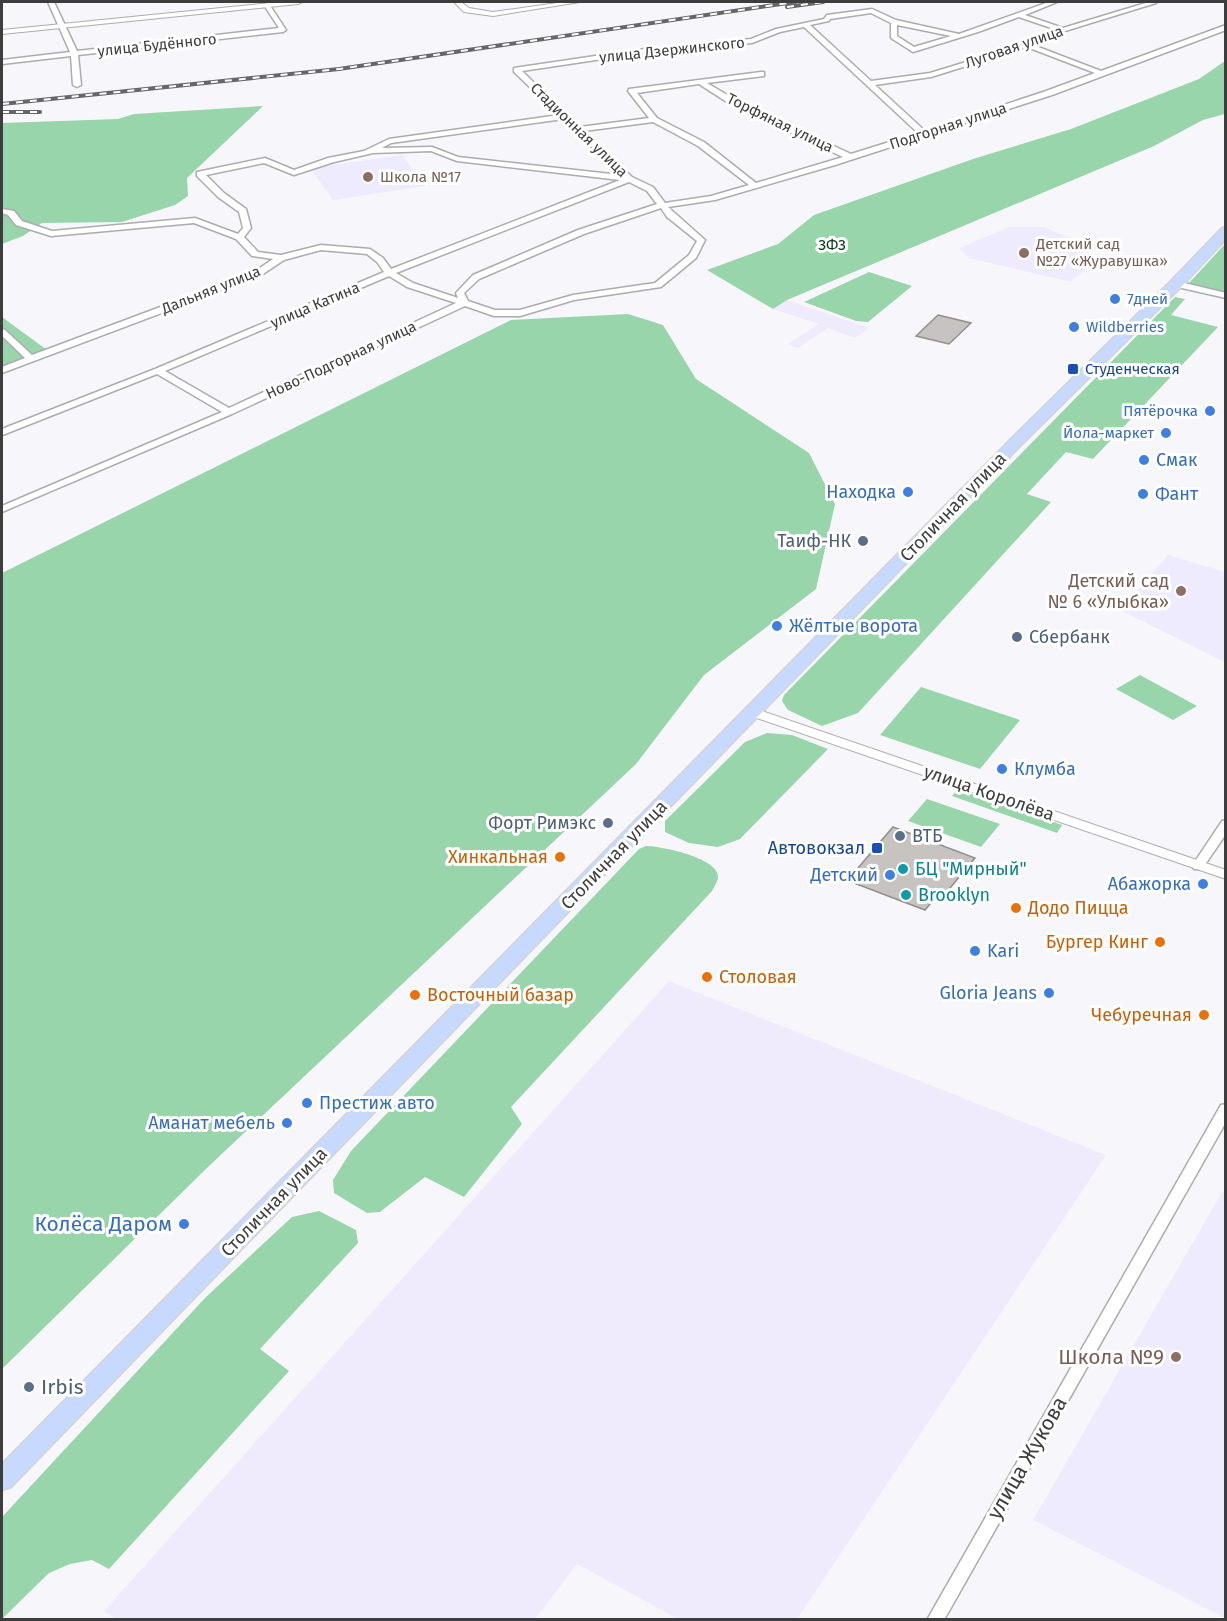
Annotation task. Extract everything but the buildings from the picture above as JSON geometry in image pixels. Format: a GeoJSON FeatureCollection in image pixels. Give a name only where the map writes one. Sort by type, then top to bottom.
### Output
{"type":"FeatureCollection","features":[{"type":"Feature","properties":{"kind":"main road","name":"Столичная улица"},"geometry":{"type":"LineString","coordinates":[[2,1480],[1043,415],[1176,284],[1226,231]]}},
{"type":"Feature","properties":{"kind":"street"},"geometry":{"type":"LineString","coordinates":[[51,2],[74,53],[77,85]]}},
{"type":"Feature","properties":{"kind":"street"},"geometry":{"type":"LineString","coordinates":[[2,32],[298,2]]}},
{"type":"Feature","properties":{"kind":"street"},"geometry":{"type":"LineString","coordinates":[[457,2],[467,10],[493,14],[576,2]]}},
{"type":"Feature","properties":{"kind":"street"},"geometry":{"type":"LineString","coordinates":[[894,22],[893,37],[913,50],[960,36],[1054,2]]}},
{"type":"Feature","properties":{"kind":"street","name":"Луговая улица"},"geometry":{"type":"LineString","coordinates":[[871,83],[931,75],[1154,2]]}},
{"type":"Feature","properties":{"kind":"street","name":"улица Будённого"},"geometry":{"type":"LineString","coordinates":[[2,62],[282,30],[267,5]]}},
{"type":"Feature","properties":{"kind":"street","name":"улица Дзержинского"},"geometry":{"type":"LineString","coordinates":[[517,70],[636,52],[752,41],[778,30],[827,20],[827,17],[872,11],[894,22],[960,36]]}},
{"type":"Feature","properties":{"kind":"street"},"geometry":{"type":"LineString","coordinates":[[1018,15],[1063,30]]}},
{"type":"Feature","properties":{"kind":"street"},"geometry":{"type":"LineString","coordinates":[[806,25],[871,83],[923,134]]}},
{"type":"Feature","properties":{"kind":"street","name":"Подгорная улица"},"geometry":{"type":"LineString","coordinates":[[664,206],[712,198],[923,134],[1049,93],[1226,27]]}},
{"type":"Feature","properties":{"kind":"street"},"geometry":{"type":"LineString","coordinates":[[1027,45],[1100,73]]}},
{"type":"Feature","properties":{"kind":"street","name":"Стадионная улица"},"geometry":{"type":"LineString","coordinates":[[517,70],[629,179],[650,189],[670,215],[701,240],[693,256],[658,285]]}},
{"type":"Feature","properties":{"kind":"street","name":"Торфяная улица"},"geometry":{"type":"LineString","coordinates":[[700,82],[761,74]]}},
{"type":"Feature","properties":{"kind":"street"},"geometry":{"type":"LineString","coordinates":[[700,82],[632,91],[654,120],[701,144],[755,186]]}},
{"type":"Feature","properties":{"kind":"street","name":"Торфяная улица"},"geometry":{"type":"LineString","coordinates":[[700,82],[736,104],[850,157]]}},
{"type":"Feature","properties":{"kind":"street"},"geometry":{"type":"LineString","coordinates":[[375,151],[389,141],[565,116]]}},
{"type":"Feature","properties":{"kind":"street"},"geometry":{"type":"LineString","coordinates":[[578,130],[654,120]]}},
{"type":"Feature","properties":{"kind":"street"},"geometry":{"type":"LineString","coordinates":[[239,237],[247,228],[243,211],[220,195],[200,174],[265,160],[294,172],[333,159],[359,156],[375,151],[432,149],[457,159],[629,179]]}},
{"type":"Feature","properties":{"kind":"street","name":"улица Катина"},"geometry":{"type":"LineString","coordinates":[[2,432],[158,370],[389,273],[629,179]]}},
{"type":"Feature","properties":{"kind":"street"},"geometry":{"type":"LineString","coordinates":[[465,303],[460,293],[476,277],[581,232],[664,206]]}},
{"type":"Feature","properties":{"kind":"street"},"geometry":{"type":"LineString","coordinates":[[2,211],[11,213],[19,223],[51,234],[195,220],[239,237],[255,254],[281,258]]}},
{"type":"Feature","properties":{"kind":"street","name":"Дальняя улица"},"geometry":{"type":"LineString","coordinates":[[2,370],[257,274],[281,258],[321,247],[370,252],[380,260],[389,273],[410,285],[494,313],[519,313],[573,298],[658,285]]}},
{"type":"Feature","properties":{"kind":"street"},"geometry":{"type":"LineString","coordinates":[[1176,284],[1226,296]]}},
{"type":"Feature","properties":{"kind":"street","name":"Ново-Подгорная улица"},"geometry":{"type":"LineString","coordinates":[[2,509],[229,412],[465,303]]}},
{"type":"Feature","properties":{"kind":"street"},"geometry":{"type":"LineString","coordinates":[[2,332],[31,359]]}},
{"type":"Feature","properties":{"kind":"street"},"geometry":{"type":"LineString","coordinates":[[158,370],[229,412]]}},
{"type":"Feature","properties":{"kind":"street","name":"улица Королёва"},"geometry":{"type":"LineString","coordinates":[[753,712],[1226,875]]}},
{"type":"Feature","properties":{"kind":"street"},"geometry":{"type":"LineString","coordinates":[[1198,866],[1226,824]]}},
{"type":"Feature","properties":{"kind":"street","name":"улица Жукова"},"geometry":{"type":"LineString","coordinates":[[935,1620],[1226,1109]]}},
{"type":"Feature","properties":{"kind":"shaded area","name":"Школа №17"},"geometry":{"type":"Polygon","coordinates":[[[402,155],[426,186],[333,200],[310,168],[402,155]]]}},
{"type":"Feature","properties":{"kind":"shaded area","name":"Детский сад №27 «Журавушка»"},"geometry":{"type":"Polygon","coordinates":[[[1009,227],[1044,227],[1079,242],[1089,266],[1071,282],[969,258],[959,248],[1009,227]]]}},
{"type":"Feature","properties":{"kind":"shaded area"},"geometry":{"type":"Polygon","coordinates":[[[787,300],[869,328],[855,338],[828,328],[798,348],[788,344],[819,324],[773,309],[787,300]]]}},
{"type":"Feature","properties":{"kind":"shaded area","name":"Детский сад № 6 «Улыбка»"},"geometry":{"type":"Polygon","coordinates":[[[1168,555],[1225,572],[1225,662],[1120,610],[1168,555]]]}},
{"type":"Feature","properties":{"kind":"shaded area"},"geometry":{"type":"Polygon","coordinates":[[[669,981],[1106,1155],[797,1619],[678,1619],[577,1564],[535,1619],[118,1620],[104,1611],[669,981]]]}},
{"type":"Feature","properties":{"kind":"shaded area","name":"Школа №9"},"geometry":{"type":"Polygon","coordinates":[[[1222,1192],[1226,1193],[1225,1618],[1033,1520],[1222,1192]]]}},
{"type":"Feature","properties":{"kind":"green space","name":"ЗФЗ"},"geometry":{"type":"Polygon","coordinates":[[[1225,61],[1225,114],[1203,120],[1154,146],[787,300],[773,309],[707,270],[778,244],[814,215],[973,159],[1071,129],[1199,79],[1225,61]]]}},
{"type":"Feature","properties":{"kind":"green space"},"geometry":{"type":"Polygon","coordinates":[[[263,106],[187,178],[188,196],[175,205],[122,222],[42,223],[23,236],[2,244],[2,123],[118,119],[134,114],[263,106]]]}},
{"type":"Feature","properties":{"kind":"green space"},"geometry":{"type":"Polygon","coordinates":[[[1225,244],[1225,292],[1189,283],[1225,244]]]}},
{"type":"Feature","properties":{"kind":"green space"},"geometry":{"type":"Polygon","coordinates":[[[869,272],[912,286],[868,322],[856,321],[804,302],[869,272]]]}},
{"type":"Feature","properties":{"kind":"green space"},"geometry":{"type":"Polygon","coordinates":[[[1175,297],[1185,299],[1171,315],[1218,327],[1093,459],[1066,452],[1027,494],[1051,502],[858,713],[822,726],[788,710],[782,701],[784,695],[1175,297]]]}},
{"type":"Feature","properties":{"kind":"green space"},"geometry":{"type":"Polygon","coordinates":[[[628,314],[663,325],[696,379],[809,453],[835,504],[816,589],[704,675],[636,764],[209,1166],[2,1369],[2,573],[511,320],[628,314]]]}},
{"type":"Feature","properties":{"kind":"green space"},"geometry":{"type":"Polygon","coordinates":[[[2,317],[47,350],[2,366],[2,317]]]}},
{"type":"Feature","properties":{"kind":"green space"},"geometry":{"type":"Polygon","coordinates":[[[1140,675],[1197,706],[1173,720],[1116,689],[1140,675]]]}},
{"type":"Feature","properties":{"kind":"green space"},"geometry":{"type":"Polygon","coordinates":[[[921,687],[1020,720],[980,769],[880,735],[921,687]]]}},
{"type":"Feature","properties":{"kind":"green space"},"geometry":{"type":"Polygon","coordinates":[[[767,733],[792,735],[828,749],[740,839],[718,847],[689,843],[665,832],[665,821],[745,742],[767,733]]]}},
{"type":"Feature","properties":{"kind":"green space"},"geometry":{"type":"Polygon","coordinates":[[[958,789],[1062,825],[1057,833],[952,796],[958,789]]]}},
{"type":"Feature","properties":{"kind":"green space"},"geometry":{"type":"Polygon","coordinates":[[[927,799],[1000,824],[981,847],[908,821],[927,799]]]}},
{"type":"Feature","properties":{"kind":"green space"},"geometry":{"type":"Polygon","coordinates":[[[646,846],[664,848],[700,859],[716,870],[718,877],[716,884],[511,1107],[522,1124],[464,1197],[425,1177],[380,1212],[367,1213],[334,1193],[333,1180],[351,1151],[639,849],[646,846]]]}},
{"type":"Feature","properties":{"kind":"green space"},"geometry":{"type":"Polygon","coordinates":[[[319,1211],[356,1230],[358,1243],[260,1349],[289,1371],[109,1569],[92,1560],[70,1564],[49,1573],[2,1619],[2,1517],[206,1297],[292,1217],[319,1211]]]}},
{"type":"Feature","properties":{"kind":"railway"},"geometry":{"type":"LineString","coordinates":[[2,104],[339,69],[795,2]]}},
{"type":"Feature","properties":{"kind":"railway"},"geometry":{"type":"LineString","coordinates":[[787,7],[823,2]]}},
{"type":"Feature","properties":{"kind":"railway"},"geometry":{"type":"LineString","coordinates":[[2,112],[40,112]]}},
{"type":"Feature","properties":{"kind":"place","name":"Школа №17"},"geometry":{"type":"Point","coordinates":[368,177]}},
{"type":"Feature","properties":{"kind":"place","name":"Детский сад №27 «Журавушка»"},"geometry":{"type":"Point","coordinates":[1024,253]}},
{"type":"Feature","properties":{"kind":"place","name":"7дней"},"geometry":{"type":"Point","coordinates":[1115,299]}},
{"type":"Feature","properties":{"kind":"place","name":"Wildberries"},"geometry":{"type":"Point","coordinates":[1074,327]}},
{"type":"Feature","properties":{"kind":"place","name":"Студенческая"},"geometry":{"type":"Point","coordinates":[1073,369]}},
{"type":"Feature","properties":{"kind":"place","name":"Пятёрочка"},"geometry":{"type":"Point","coordinates":[1210,411]}},
{"type":"Feature","properties":{"kind":"place","name":"Йола-маркет"},"geometry":{"type":"Point","coordinates":[1166,433]}},
{"type":"Feature","properties":{"kind":"place","name":"Смак"},"geometry":{"type":"Point","coordinates":[1144,460]}},
{"type":"Feature","properties":{"kind":"place","name":"Находка"},"geometry":{"type":"Point","coordinates":[908,492]}},
{"type":"Feature","properties":{"kind":"place","name":"Фант"},"geometry":{"type":"Point","coordinates":[1143,494]}},
{"type":"Feature","properties":{"kind":"place","name":"Таиф-НК"},"geometry":{"type":"Point","coordinates":[863,541]}},
{"type":"Feature","properties":{"kind":"place","name":"Детский сад № 6 «Улыбка»"},"geometry":{"type":"Point","coordinates":[1181,591]}},
{"type":"Feature","properties":{"kind":"place","name":"Жёлтые ворота"},"geometry":{"type":"Point","coordinates":[777,626]}},
{"type":"Feature","properties":{"kind":"place","name":"Сбербанк"},"geometry":{"type":"Point","coordinates":[1017,637]}},
{"type":"Feature","properties":{"kind":"place","name":"Клумба"},"geometry":{"type":"Point","coordinates":[1002,769]}},
{"type":"Feature","properties":{"kind":"place","name":"Форт Римэкс"},"geometry":{"type":"Point","coordinates":[608,823]}},
{"type":"Feature","properties":{"kind":"place","name":"ВТБ"},"geometry":{"type":"Point","coordinates":[900,836]}},
{"type":"Feature","properties":{"kind":"place","name":"Автовокзал"},"geometry":{"type":"Point","coordinates":[877,848]}},
{"type":"Feature","properties":{"kind":"place","name":"Хинкальная"},"geometry":{"type":"Point","coordinates":[560,857]}},
{"type":"Feature","properties":{"kind":"place","name":"БЦ \"Мирный\""},"geometry":{"type":"Point","coordinates":[903,869]}},
{"type":"Feature","properties":{"kind":"place","name":"Детский"},"geometry":{"type":"Point","coordinates":[890,875]}},
{"type":"Feature","properties":{"kind":"place","name":"Абажорка"},"geometry":{"type":"Point","coordinates":[1203,884]}},
{"type":"Feature","properties":{"kind":"place","name":"Brooklyn"},"geometry":{"type":"Point","coordinates":[906,895]}},
{"type":"Feature","properties":{"kind":"place","name":"Додо Пицца"},"geometry":{"type":"Point","coordinates":[1016,908]}},
{"type":"Feature","properties":{"kind":"place","name":"Бургер Кинг"},"geometry":{"type":"Point","coordinates":[1160,942]}},
{"type":"Feature","properties":{"kind":"place","name":"Kari"},"geometry":{"type":"Point","coordinates":[975,951]}},
{"type":"Feature","properties":{"kind":"place","name":"Столовая"},"geometry":{"type":"Point","coordinates":[707,977]}},
{"type":"Feature","properties":{"kind":"place","name":"Gloria Jeans"},"geometry":{"type":"Point","coordinates":[1049,993]}},
{"type":"Feature","properties":{"kind":"place","name":"Восточный базар"},"geometry":{"type":"Point","coordinates":[415,995]}},
{"type":"Feature","properties":{"kind":"place","name":"Чебуречная"},"geometry":{"type":"Point","coordinates":[1204,1015]}},
{"type":"Feature","properties":{"kind":"place","name":"Престиж авто"},"geometry":{"type":"Point","coordinates":[307,1103]}},
{"type":"Feature","properties":{"kind":"place","name":"Аманат мебель"},"geometry":{"type":"Point","coordinates":[287,1123]}},
{"type":"Feature","properties":{"kind":"place","name":"Колёса Даром"},"geometry":{"type":"Point","coordinates":[184,1224]}},
{"type":"Feature","properties":{"kind":"place","name":"Школа №9"},"geometry":{"type":"Point","coordinates":[1176,1357]}},
{"type":"Feature","properties":{"kind":"place","name":"Irbis"},"geometry":{"type":"Point","coordinates":[29,1387]}}]}
